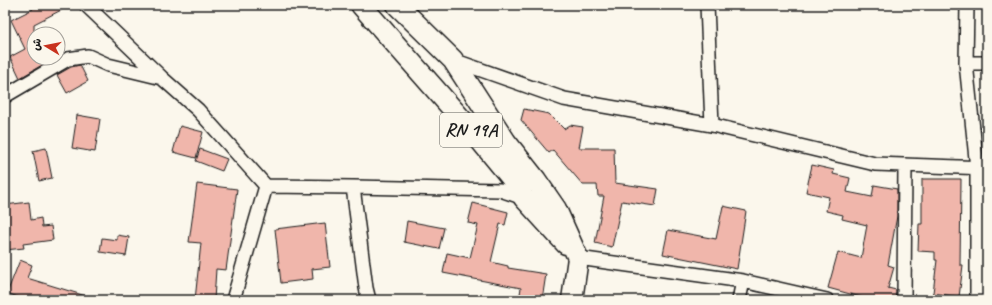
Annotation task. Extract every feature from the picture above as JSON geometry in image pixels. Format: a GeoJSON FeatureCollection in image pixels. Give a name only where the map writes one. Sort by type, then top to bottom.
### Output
{"type":"FeatureCollection","features":[{"type":"Feature","properties":{"kind":"main road","name":"RN 19A"},"geometry":{"type":"LineString","coordinates":[[361,5],[479,139],[512,179],[524,198],[578,258]]}},
{"type":"Feature","properties":{"kind":"main road","name":"RN 19A"},"geometry":{"type":"LineString","coordinates":[[398,5],[453,60],[506,142],[536,180],[556,209],[578,258]]}},
{"type":"Feature","properties":{"kind":"main road"},"geometry":{"type":"LineString","coordinates":[[572,300],[578,258]]}},
{"type":"Feature","properties":{"kind":"street"},"geometry":{"type":"LineString","coordinates":[[86,5],[162,78],[198,110],[266,186],[500,190],[524,198]]}},
{"type":"Feature","properties":{"kind":"street"},"geometry":{"type":"LineString","coordinates":[[707,5],[712,125]]}},
{"type":"Feature","properties":{"kind":"street"},"geometry":{"type":"LineString","coordinates":[[967,5],[966,63],[982,168],[982,285],[977,300]]}},
{"type":"Feature","properties":{"kind":"street"},"geometry":{"type":"LineString","coordinates":[[5,96],[68,59],[88,56],[108,65],[162,78]]}},
{"type":"Feature","properties":{"kind":"street"},"geometry":{"type":"LineString","coordinates":[[453,60],[564,99],[712,125],[875,164],[982,168]]}},
{"type":"Feature","properties":{"kind":"street"},"geometry":{"type":"LineString","coordinates":[[966,63],[987,63]]}},
{"type":"Feature","properties":{"kind":"street"},"geometry":{"type":"LineString","coordinates":[[904,300],[905,165]]}},
{"type":"Feature","properties":{"kind":"street"},"geometry":{"type":"LineString","coordinates":[[233,300],[266,186]]}},
{"type":"Feature","properties":{"kind":"street"},"geometry":{"type":"LineString","coordinates":[[353,187],[366,288],[369,300]]}},
{"type":"Feature","properties":{"kind":"street"},"geometry":{"type":"LineString","coordinates":[[578,258],[743,281],[827,300]]}},
{"type":"Feature","properties":{"kind":"street"},"geometry":{"type":"LineString","coordinates":[[739,300],[743,281]]}},
{"type":"Feature","properties":{"kind":"building"},"geometry":{"type":"Polygon","coordinates":[[[31,5],[71,5],[34,24],[34,26],[26,26],[26,66],[40,66],[20,78],[10,57],[25,49],[11,20],[33,9],[31,5]]]}},
{"type":"Feature","properties":{"kind":"building"},"geometry":{"type":"Polygon","coordinates":[[[80,65],[88,81],[67,93],[57,75],[71,67],[80,65]]]}},
{"type":"Feature","properties":{"kind":"building"},"geometry":{"type":"Polygon","coordinates":[[[524,109],[549,114],[564,129],[570,125],[583,127],[579,148],[614,148],[615,183],[658,189],[655,206],[622,201],[612,247],[595,243],[604,196],[598,196],[597,185],[583,185],[553,150],[549,153],[521,120],[524,109]]]}},
{"type":"Feature","properties":{"kind":"building"},"geometry":{"type":"Polygon","coordinates":[[[77,115],[100,119],[95,152],[72,148],[77,115]]]}},
{"type":"Feature","properties":{"kind":"building"},"geometry":{"type":"Polygon","coordinates":[[[180,126],[203,132],[196,158],[173,152],[180,126]]]}},
{"type":"Feature","properties":{"kind":"building"},"geometry":{"type":"Polygon","coordinates":[[[46,148],[52,178],[39,181],[33,151],[46,148]]]}},
{"type":"Feature","properties":{"kind":"building"},"geometry":{"type":"Polygon","coordinates":[[[200,149],[227,159],[222,171],[196,161],[200,149]]]}},
{"type":"Feature","properties":{"kind":"building"},"geometry":{"type":"Polygon","coordinates":[[[812,165],[834,170],[833,174],[850,178],[847,192],[872,197],[874,185],[897,189],[897,216],[888,265],[894,267],[888,288],[896,290],[895,300],[872,300],[828,288],[838,252],[861,258],[867,225],[842,219],[843,215],[826,211],[829,197],[806,192],[812,165]]]}},
{"type":"Feature","properties":{"kind":"building"},"geometry":{"type":"Polygon","coordinates":[[[922,179],[961,179],[960,265],[963,265],[959,297],[933,293],[937,260],[935,260],[935,252],[918,251],[919,224],[922,224],[922,179]]]}},
{"type":"Feature","properties":{"kind":"building"},"geometry":{"type":"Polygon","coordinates":[[[197,184],[237,189],[226,270],[216,269],[214,300],[195,300],[201,243],[189,242],[197,184]]]}},
{"type":"Feature","properties":{"kind":"building"},"geometry":{"type":"Polygon","coordinates":[[[29,202],[31,220],[41,218],[42,227],[51,226],[53,240],[23,244],[24,248],[5,250],[5,205],[29,202]]]}},
{"type":"Feature","properties":{"kind":"building"},"geometry":{"type":"Polygon","coordinates":[[[473,203],[508,212],[505,225],[500,224],[491,262],[508,266],[508,268],[546,274],[542,300],[519,300],[521,288],[443,273],[447,253],[470,258],[478,225],[468,223],[473,203]]]}},
{"type":"Feature","properties":{"kind":"building"},"geometry":{"type":"Polygon","coordinates":[[[723,206],[746,211],[737,269],[663,254],[668,230],[716,239],[723,206]]]}},
{"type":"Feature","properties":{"kind":"building"},"geometry":{"type":"Polygon","coordinates":[[[407,221],[444,228],[439,249],[404,242],[407,221]]]}},
{"type":"Feature","properties":{"kind":"building"},"geometry":{"type":"Polygon","coordinates":[[[325,223],[330,267],[312,269],[313,279],[281,283],[275,229],[325,223]]]}},
{"type":"Feature","properties":{"kind":"building"},"geometry":{"type":"Polygon","coordinates":[[[117,235],[129,237],[126,256],[100,252],[102,238],[117,240],[117,235]]]}},
{"type":"Feature","properties":{"kind":"building"},"geometry":{"type":"Polygon","coordinates":[[[20,260],[32,265],[27,278],[89,297],[89,300],[26,300],[7,293],[20,260]]]}}]}
